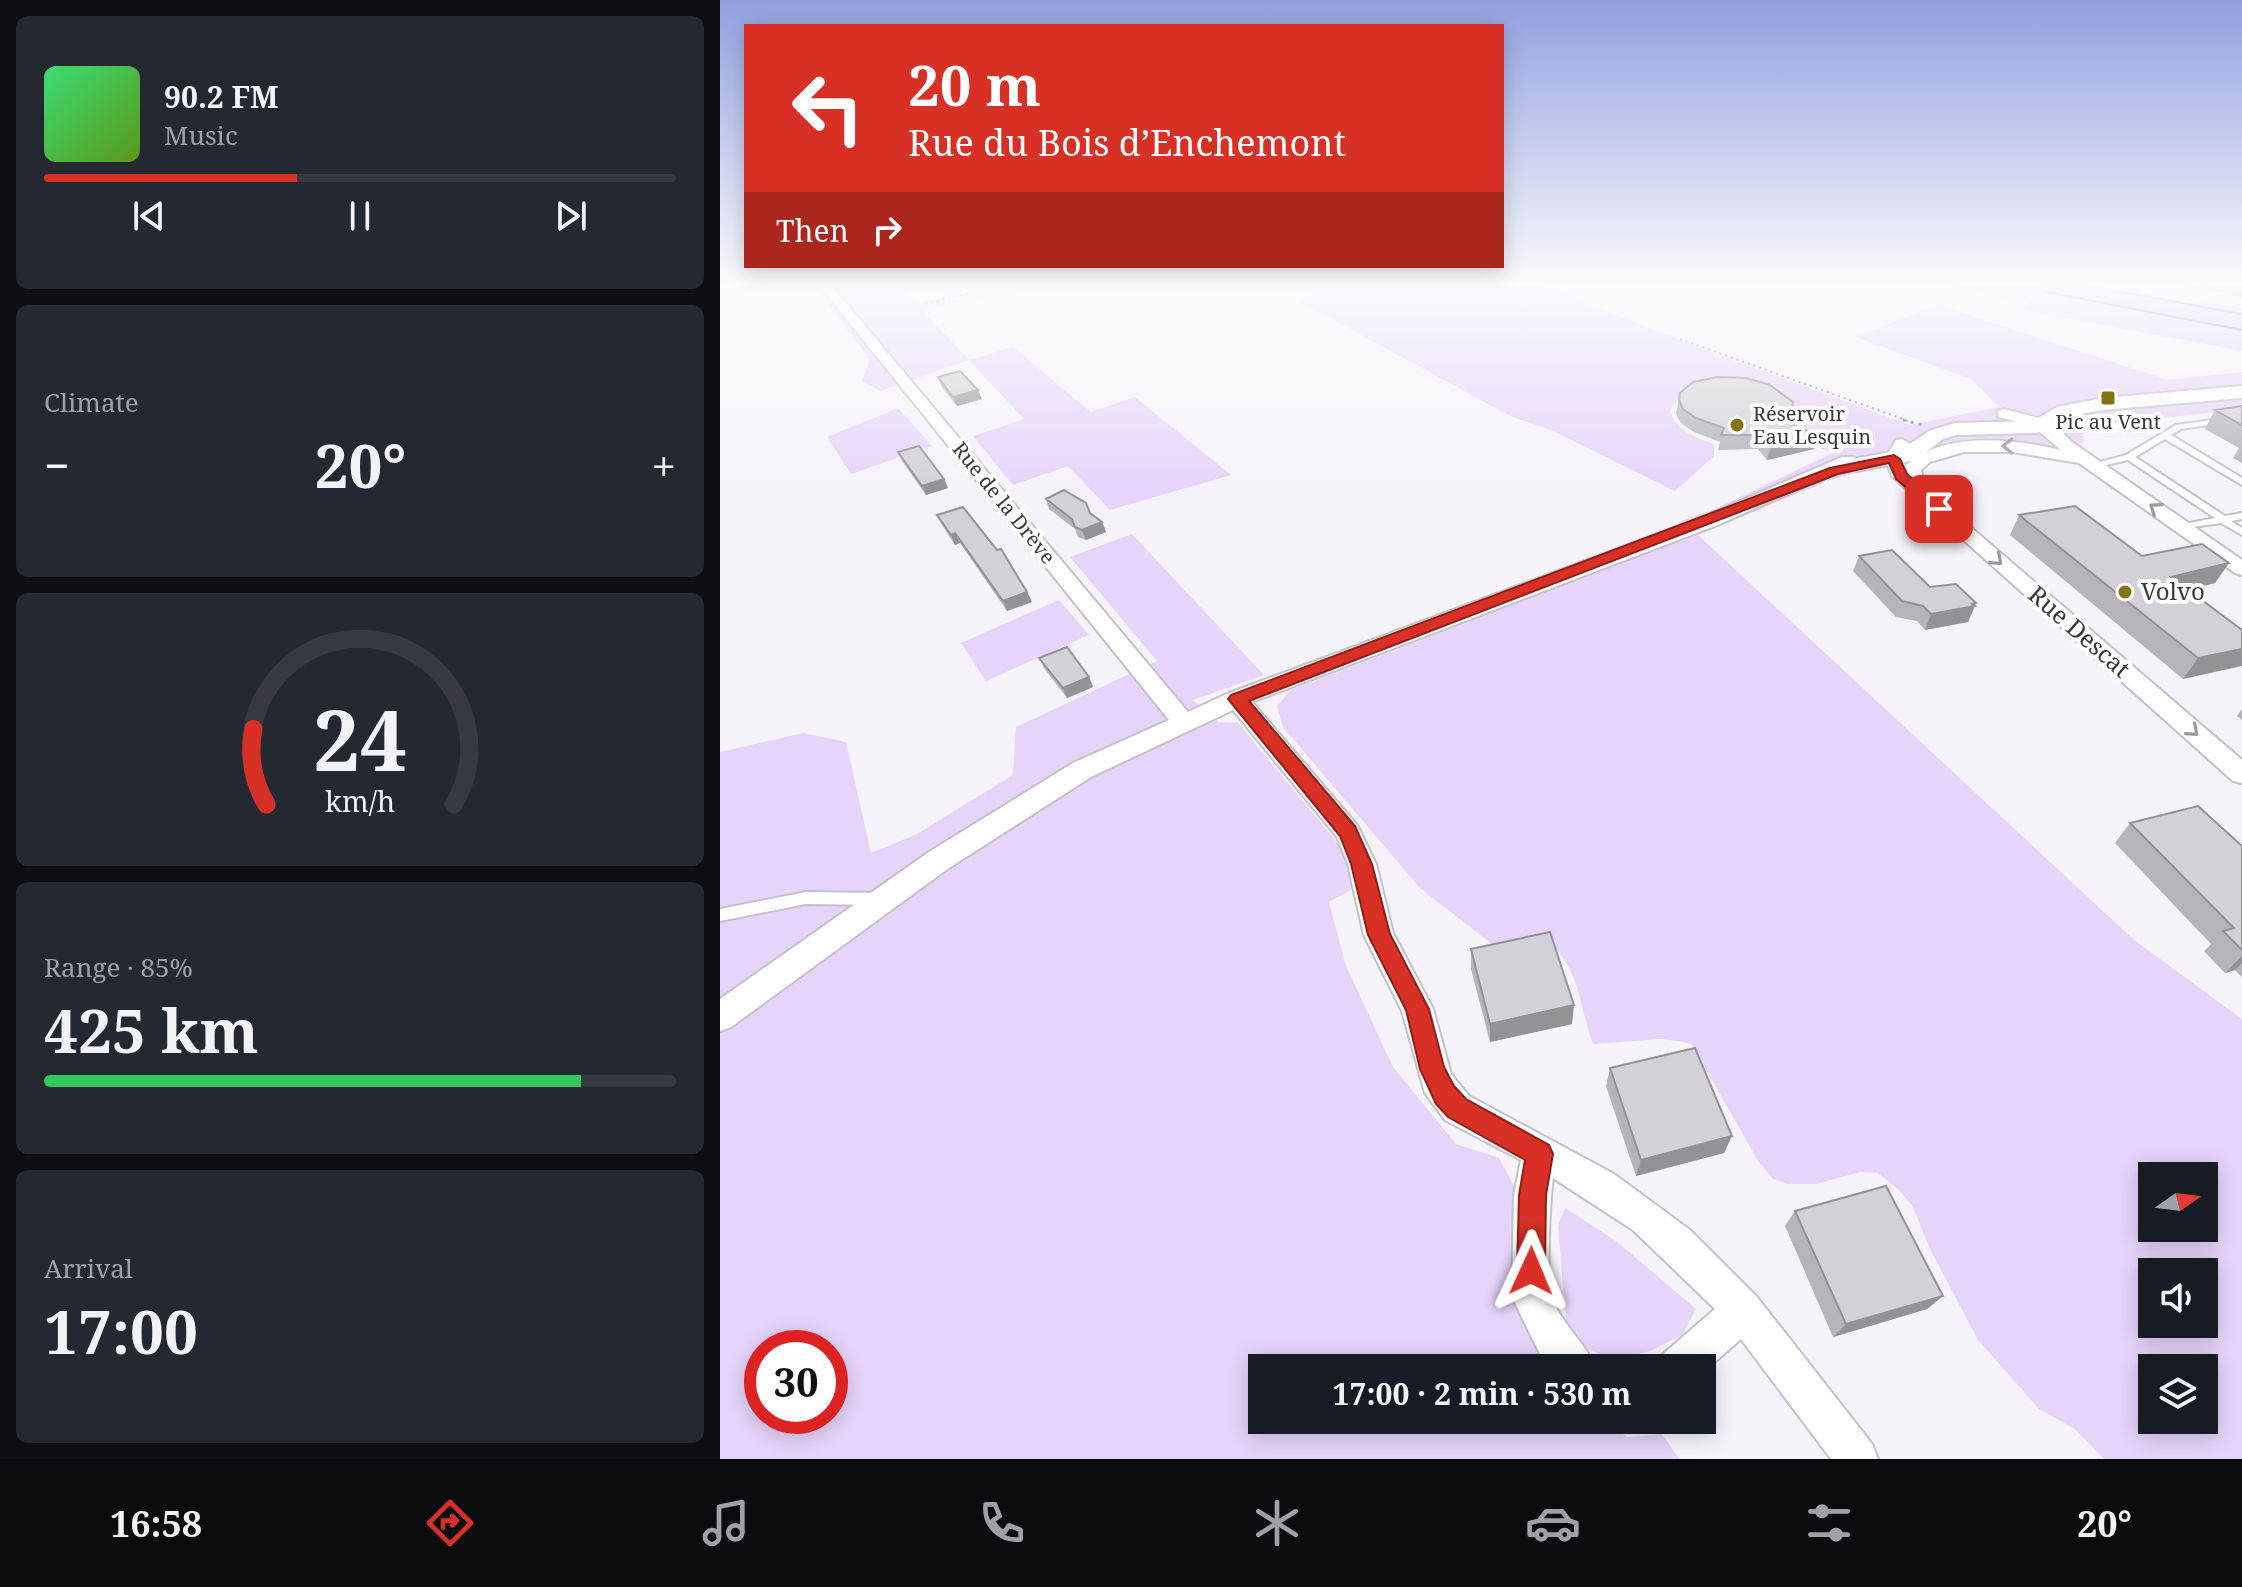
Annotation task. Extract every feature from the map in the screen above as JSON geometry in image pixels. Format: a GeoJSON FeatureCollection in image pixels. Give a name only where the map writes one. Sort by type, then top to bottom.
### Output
{"type":"FeatureCollection","features":[{"type":"Feature","properties":{"kind":"street","name":"Rue de la Drève"},"geometry":{"type":"LineString","coordinates":[[881,353],[1183,722]]}},
{"type":"Feature","properties":{"kind":"street"},"geometry":{"type":"LineString","coordinates":[[720,1017],[883,899],[1058,783],[1237,699],[1652,543],[1853,463],[1898,451],[1933,430],[2004,414],[2242,392]]}},
{"type":"Feature","properties":{"kind":"street"},"geometry":{"type":"LineString","coordinates":[[1898,451],[1914,452],[1936,435],[1955,429],[2050,425],[2068,410],[2103,404]]}},
{"type":"Feature","properties":{"kind":"street"},"geometry":{"type":"LineString","coordinates":[[2004,414],[2050,425],[2066,446],[2242,569]]}},
{"type":"Feature","properties":{"kind":"street"},"geometry":{"type":"LineString","coordinates":[[1917,490],[1911,476],[1917,462],[1950,451],[1987,446],[2029,447],[2064,455],[2100,470]]}},
{"type":"Feature","properties":{"kind":"street","name":"Rue Descat"},"geometry":{"type":"LineString","coordinates":[[1898,451],[1899,473],[1917,490],[2242,774]]}},
{"type":"Feature","properties":{"kind":"street"},"geometry":{"type":"LineString","coordinates":[[1237,699],[1348,832],[1362,864],[1379,935],[1417,1009],[1432,1069],[1445,1095],[1457,1108],[1617,1197],[1702,1267],[1794,1372],[1857,1459]]}},
{"type":"Feature","properties":{"kind":"street"},"geometry":{"type":"LineString","coordinates":[[1540,1154],[1532,1195],[1531,1297],[1565,1354]]}},
{"type":"Feature","properties":{"kind":"street"},"geometry":{"type":"LineString","coordinates":[[1695,1354],[1743,1311]]}},
{"type":"Feature","properties":{"kind":"lane"},"geometry":{"type":"LineString","coordinates":[[2100,470],[2129,457],[2179,427],[2242,418]]}},
{"type":"Feature","properties":{"kind":"lane"},"geometry":{"type":"LineString","coordinates":[[2165,435],[2242,482]]}},
{"type":"Feature","properties":{"kind":"lane"},"geometry":{"type":"LineString","coordinates":[[2129,457],[2242,532]]}},
{"type":"Feature","properties":{"kind":"lane"},"geometry":{"type":"LineString","coordinates":[[2182,527],[2242,516]]}},
{"type":"Feature","properties":{"kind":"lane"},"geometry":{"type":"LineString","coordinates":[[720,915],[806,898],[883,899]]}},
{"type":"Feature","properties":{"kind":"path"},"geometry":{"type":"LineString","coordinates":[[1719,353],[1933,430]]}},
{"type":"Feature","properties":{"kind":"shaded area"},"geometry":{"type":"Polygon","coordinates":[[[865,353],[963,353],[969,360],[880,391],[862,381],[870,360],[865,353]]]}},
{"type":"Feature","properties":{"kind":"shaded area"},"geometry":{"type":"Polygon","coordinates":[[[992,353],[1020,353],[1091,412],[1135,397],[1231,475],[1110,510],[1068,466],[1013,485],[973,436],[1024,419],[969,360],[992,353]]]}},
{"type":"Feature","properties":{"kind":"shaded area"},"geometry":{"type":"Polygon","coordinates":[[[1395,353],[1715,353],[1910,425],[1999,407],[1971,379],[1899,353],[2085,353],[2168,380],[2242,372],[2242,409],[2083,427],[2084,442],[2060,450],[2014,441],[1934,451],[1830,480],[1698,535],[2134,940],[2242,1019],[2242,1459],[2104,1459],[2075,1429],[2039,1409],[1978,1340],[1930,1249],[1913,1207],[1899,1190],[1878,1173],[1860,1172],[1816,1184],[1787,1184],[1773,1179],[1757,1159],[1691,1043],[1662,1039],[1593,1044],[1577,987],[1557,950],[1546,939],[1497,948],[1420,888],[1283,727],[1277,706],[1291,690],[1696,535],[1679,522],[1715,509],[1833,453],[1788,436],[1795,428],[1795,417],[1788,410],[1684,395],[1670,409],[1673,417],[1686,432],[1714,444],[1714,456],[1675,491],[1551,430],[1510,416],[1395,353]]]}},
{"type":"Feature","properties":{"kind":"shaded area"},"geometry":{"type":"Polygon","coordinates":[[[898,408],[932,446],[851,474],[827,437],[898,408]]]}},
{"type":"Feature","properties":{"kind":"shaded area"},"geometry":{"type":"Polygon","coordinates":[[[1132,534],[1264,675],[1193,700],[1218,722],[1238,723],[1340,846],[1354,888],[1329,902],[1346,966],[1393,1067],[1456,1144],[1499,1158],[1515,1188],[1512,1269],[1528,1326],[1542,1354],[1248,1354],[1248,1434],[1623,1434],[1627,1437],[1662,1434],[1679,1459],[720,1459],[720,752],[803,733],[846,742],[871,853],[917,834],[1013,775],[1016,727],[1157,661],[1070,557],[1132,534]]]}},
{"type":"Feature","properties":{"kind":"shaded area"},"geometry":{"type":"Polygon","coordinates":[[[1059,600],[1089,635],[986,681],[961,643],[1059,600]]]}},
{"type":"Feature","properties":{"kind":"shaded area"},"geometry":{"type":"Polygon","coordinates":[[[1565,1208],[1616,1241],[1696,1309],[1682,1335],[1638,1354],[1600,1354],[1587,1349],[1566,1320],[1558,1226],[1565,1208]]]}},
{"type":"Feature","properties":{"kind":"building"},"geometry":{"type":"Polygon","coordinates":[[[960,371],[978,390],[953,397],[938,377],[960,371]]]}},
{"type":"Feature","properties":{"kind":"building","name":"Réservoir Eau Lesquin"},"geometry":{"type":"Polygon","coordinates":[[[1718,377],[1746,378],[1770,385],[1793,402],[1790,424],[1817,435],[1771,446],[1762,435],[1721,435],[1724,428],[1696,418],[1683,409],[1679,400],[1680,393],[1693,382],[1718,377]]]}},
{"type":"Feature","properties":{"kind":"building"},"geometry":{"type":"Polygon","coordinates":[[[2242,406],[2242,425],[2215,410],[2242,406]]]}},
{"type":"Feature","properties":{"kind":"building"},"geometry":{"type":"Polygon","coordinates":[[[919,446],[944,479],[922,486],[898,452],[919,446]]]}},
{"type":"Feature","properties":{"kind":"building"},"geometry":{"type":"Polygon","coordinates":[[[1064,490],[1086,503],[1090,513],[1102,522],[1082,530],[1075,527],[1072,519],[1046,499],[1064,490]]]}},
{"type":"Feature","properties":{"kind":"building"},"geometry":{"type":"Polygon","coordinates":[[[2075,506],[2142,556],[2202,544],[2229,563],[2171,577],[2242,630],[2242,649],[2198,658],[2019,515],[2075,506]]]}},
{"type":"Feature","properties":{"kind":"building"},"geometry":{"type":"Polygon","coordinates":[[[963,507],[997,550],[1001,549],[1027,592],[1003,601],[955,533],[951,535],[937,515],[963,507]]]}},
{"type":"Feature","properties":{"kind":"building"},"geometry":{"type":"Polygon","coordinates":[[[1892,550],[1930,587],[1956,584],[1976,603],[1972,604],[1975,606],[1931,614],[1923,606],[1902,601],[1859,556],[1892,550]]]}},
{"type":"Feature","properties":{"kind":"building"},"geometry":{"type":"Polygon","coordinates":[[[1067,647],[1089,677],[1063,688],[1039,658],[1067,647]]]}},
{"type":"Feature","properties":{"kind":"building"},"geometry":{"type":"Polygon","coordinates":[[[2198,806],[2242,846],[2242,950],[2223,931],[2234,928],[2130,823],[2198,806]]]}},
{"type":"Feature","properties":{"kind":"building"},"geometry":{"type":"Polygon","coordinates":[[[1550,932],[1574,1005],[1490,1024],[1471,949],[1550,932]]]}},
{"type":"Feature","properties":{"kind":"building"},"geometry":{"type":"Polygon","coordinates":[[[1695,1048],[1732,1136],[1641,1160],[1610,1068],[1695,1048]]]}},
{"type":"Feature","properties":{"kind":"building"},"geometry":{"type":"Polygon","coordinates":[[[1886,1186],[1943,1296],[1846,1324],[1795,1211],[1886,1186]]]}},
{"type":"Feature","properties":{"kind":"place","name":"Pic au Vent"},"geometry":{"type":"Point","coordinates":[2108,398]}},
{"type":"Feature","properties":{"kind":"place","name":"Réservoir Eau Lesquin"},"geometry":{"type":"Point","coordinates":[1737,425]}},
{"type":"Feature","properties":{"kind":"place","name":"Volvo"},"geometry":{"type":"Point","coordinates":[2125,592]}},
{"type":"Feature","properties":{"kind":"route"},"geometry":{"type":"LineString","coordinates":[[1531,1271],[1532,1195],[1540,1154],[1457,1108],[1445,1095],[1432,1069],[1417,1009],[1379,935],[1357,849],[1340,819],[1237,699],[1708,522],[1835,471],[1894,459],[1901,476],[1939,509]]}}]}
